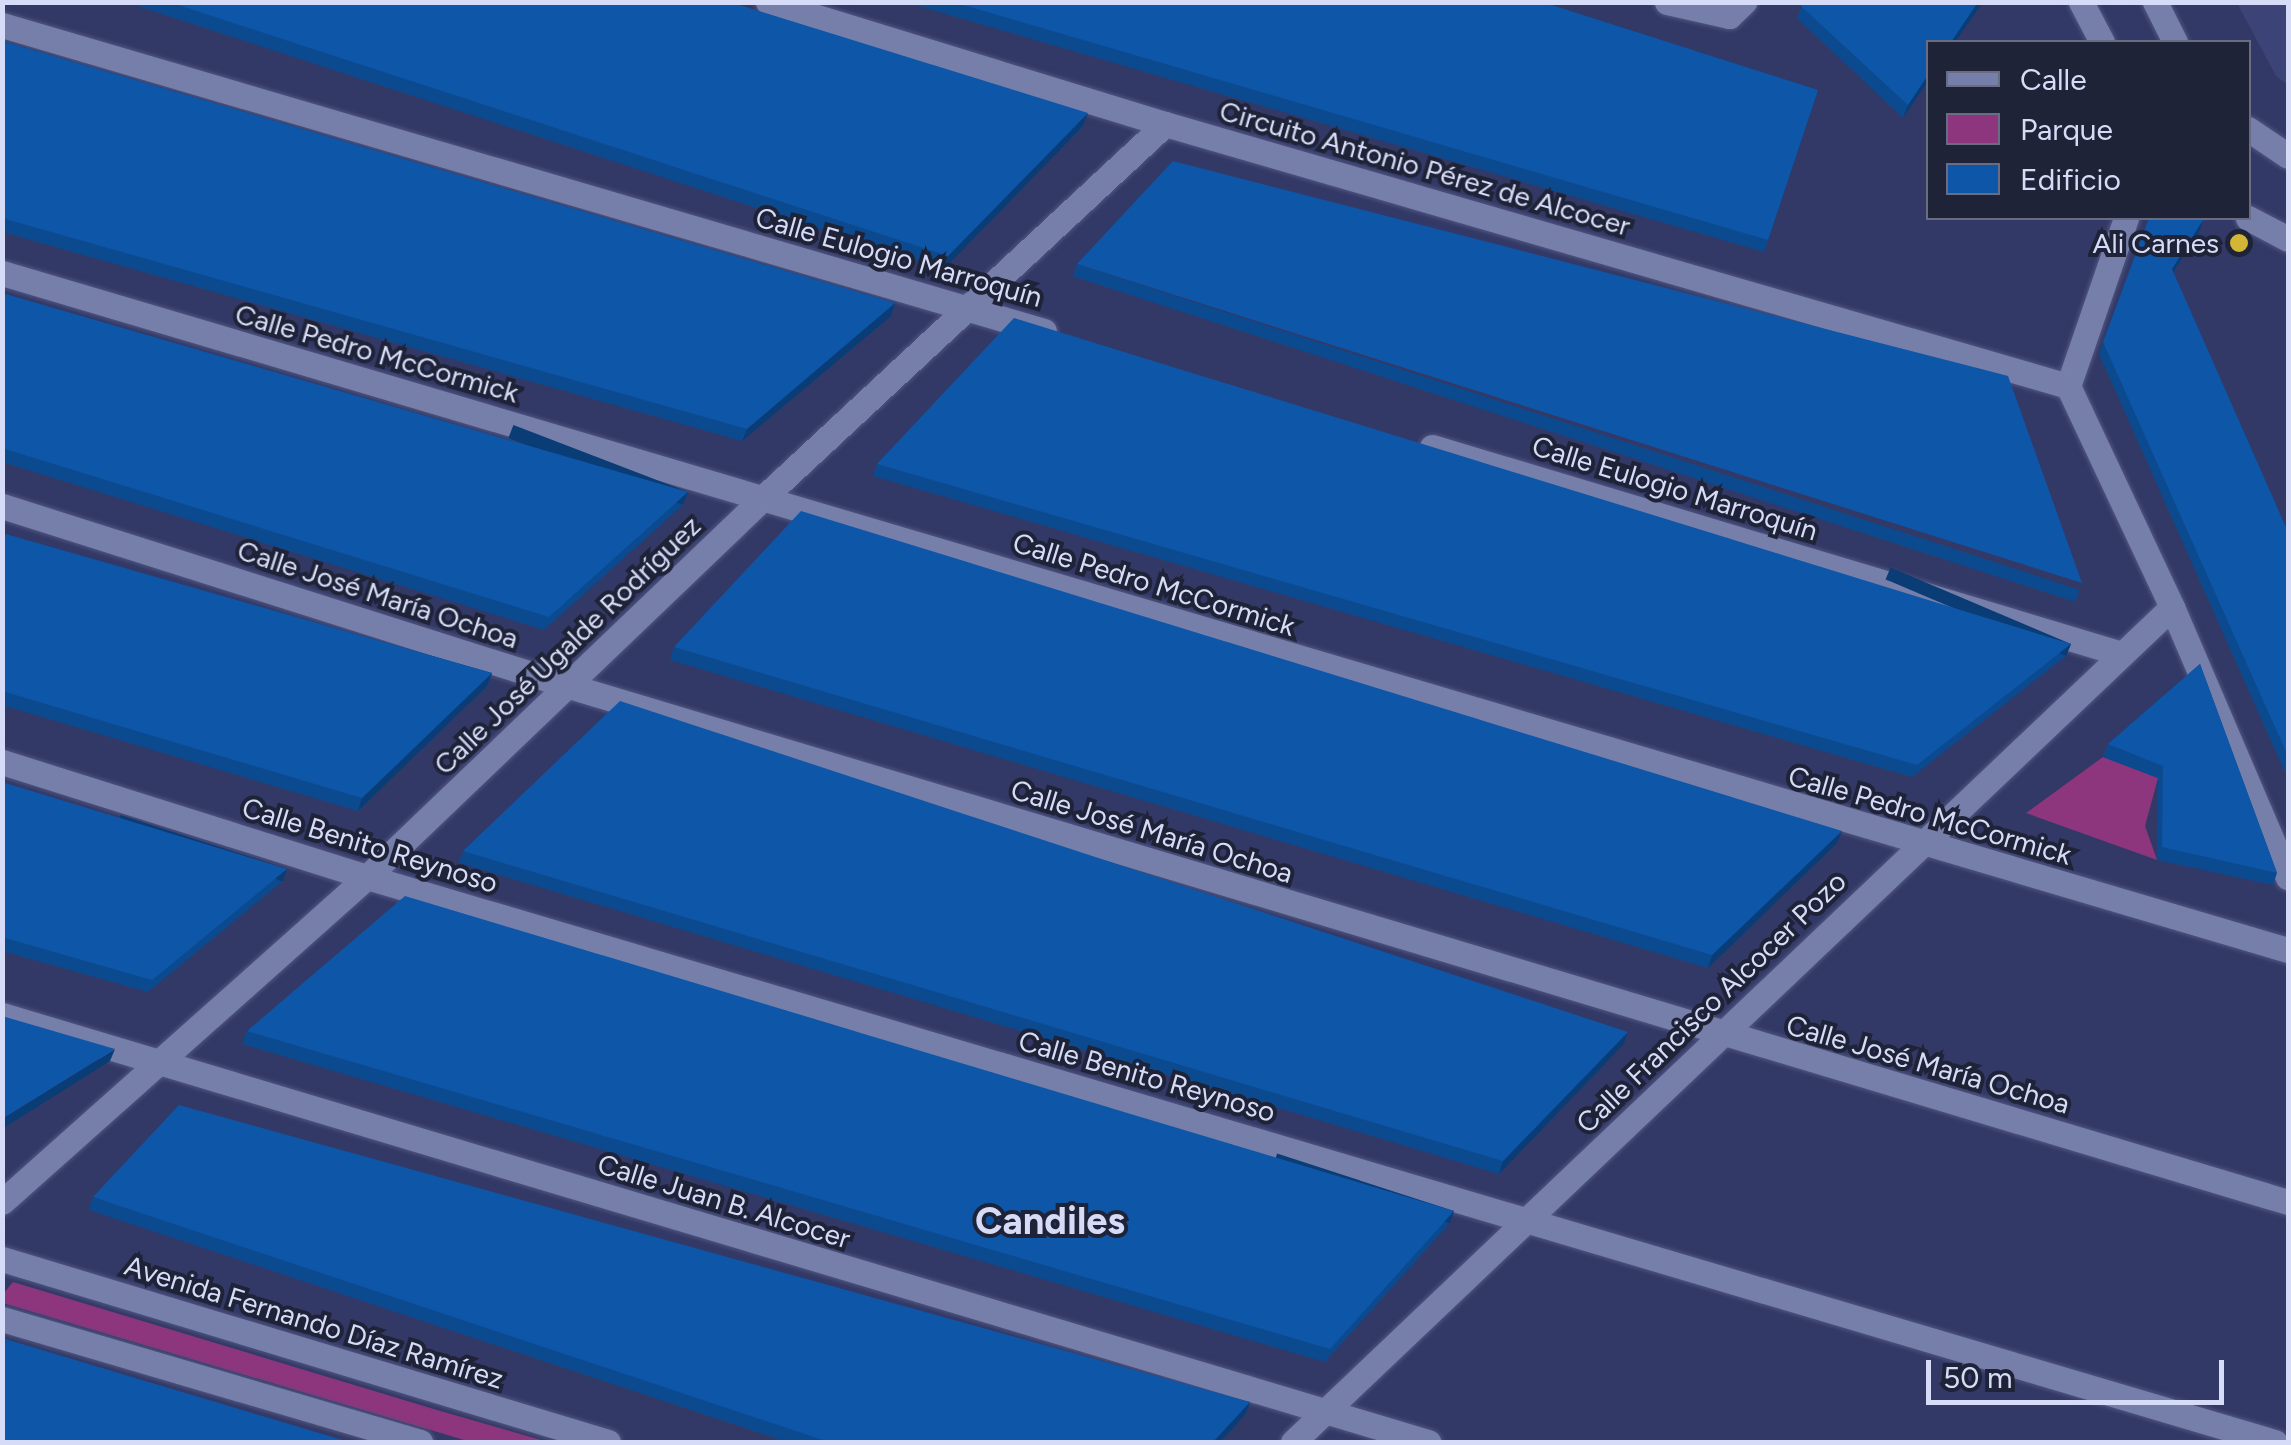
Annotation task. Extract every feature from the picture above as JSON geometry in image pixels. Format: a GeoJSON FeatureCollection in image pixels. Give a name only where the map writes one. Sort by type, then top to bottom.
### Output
{"type":"FeatureCollection","features":[{"type":"Feature","properties":{"kind":"street","name":"Circuito Antonio Pérez de Alcocer"},"geometry":{"type":"LineString","coordinates":[[768,2],[1165,124],[2068,386]]}},
{"type":"Feature","properties":{"kind":"street"},"geometry":{"type":"LineString","coordinates":[[1667,2],[1736,10]]}},
{"type":"Feature","properties":{"kind":"street"},"geometry":{"type":"LineString","coordinates":[[2081,2],[2101,40]]}},
{"type":"Feature","properties":{"kind":"street"},"geometry":{"type":"LineString","coordinates":[[2155,2],[2175,40]]}},
{"type":"Feature","properties":{"kind":"street","name":"Calle Eulogio Marroquín"},"geometry":{"type":"LineString","coordinates":[[2,26],[1064,336]]}},
{"type":"Feature","properties":{"kind":"street","name":"Calle José Ugalde Rodríguez"},"geometry":{"type":"LineString","coordinates":[[2,1202],[367,877],[763,498],[1165,124]]}},
{"type":"Feature","properties":{"kind":"street"},"geometry":{"type":"LineString","coordinates":[[2251,130],[2288,156]]}},
{"type":"Feature","properties":{"kind":"street"},"geometry":{"type":"LineString","coordinates":[[2125,220],[2068,386],[2172,607],[2288,876]]}},
{"type":"Feature","properties":{"kind":"street"},"geometry":{"type":"LineString","coordinates":[[2251,220],[2288,239]]}},
{"type":"Feature","properties":{"kind":"street","name":"Calle Pedro McCormick"},"geometry":{"type":"LineString","coordinates":[[2,273],[2288,950]]}},
{"type":"Feature","properties":{"kind":"street","name":"Calle Eulogio Marroquín"},"geometry":{"type":"LineString","coordinates":[[1404,438],[2122,654]]}},
{"type":"Feature","properties":{"kind":"street","name":"Calle José María Ochoa"},"geometry":{"type":"LineString","coordinates":[[2,506],[569,686],[2288,1202]]}},
{"type":"Feature","properties":{"kind":"street","name":"Calle Francisco Alcocer Pozo"},"geometry":{"type":"LineString","coordinates":[[1293,1442],[1718,1034],[2172,607]]}},
{"type":"Feature","properties":{"kind":"street","name":"Calle Benito Reynoso"},"geometry":{"type":"LineString","coordinates":[[2,762],[367,877],[2275,1442]]}},
{"type":"Feature","properties":{"kind":"street","name":"Calle Juan B. Alcocer"},"geometry":{"type":"LineString","coordinates":[[2,1014],[1428,1442]]}},
{"type":"Feature","properties":{"kind":"street","name":"Avenida Fernando Díaz Ramírez"},"geometry":{"type":"LineString","coordinates":[[2,1259],[608,1442]]}},
{"type":"Feature","properties":{"kind":"street"},"geometry":{"type":"LineString","coordinates":[[2,1320],[420,1442]]}},
{"type":"Feature","properties":{"kind":"shaded area"},"geometry":{"type":"Polygon","coordinates":[[[2237,3],[2288,3],[2288,85],[2276,76],[2237,3]]]}},
{"type":"Feature","properties":{"kind":"green space"},"geometry":{"type":"Polygon","coordinates":[[[2103,757],[2158,778],[2145,826],[2157,860],[2026,813],[2103,757]]]}},
{"type":"Feature","properties":{"kind":"green space"},"geometry":{"type":"Polygon","coordinates":[[[13,1282],[548,1442],[471,1442],[3,1303],[3,1294],[13,1282]]]}},
{"type":"Feature","properties":{"kind":"building"},"geometry":{"type":"Polygon","coordinates":[[[169,2],[730,2],[1088,113],[948,256],[169,2]]]}},
{"type":"Feature","properties":{"kind":"building"},"geometry":{"type":"Polygon","coordinates":[[[953,2],[1542,2],[1818,90],[1768,240],[953,2]]]}},
{"type":"Feature","properties":{"kind":"building"},"geometry":{"type":"Polygon","coordinates":[[[1803,2],[1978,2],[1952,40],[1926,40],[1926,78],[1908,105],[1801,6],[1803,2]]]}},
{"type":"Feature","properties":{"kind":"building"},"geometry":{"type":"Polygon","coordinates":[[[2,41],[895,303],[747,429],[2,218],[2,41]]]}},
{"type":"Feature","properties":{"kind":"building"},"geometry":{"type":"Polygon","coordinates":[[[1173,161],[2008,376],[2082,583],[1077,264],[1173,161]]]}},
{"type":"Feature","properties":{"kind":"building"},"geometry":{"type":"Polygon","coordinates":[[[2148,220],[2203,220],[2172,269],[2288,532],[2288,756],[2103,342],[2148,220]]]}},
{"type":"Feature","properties":{"kind":"building"},"geometry":{"type":"Polygon","coordinates":[[[2,293],[688,492],[549,617],[2,448],[2,293]]]}},
{"type":"Feature","properties":{"kind":"building"},"geometry":{"type":"Polygon","coordinates":[[[1014,318],[2071,644],[1917,765],[877,464],[1014,318]]]}},
{"type":"Feature","properties":{"kind":"building"},"geometry":{"type":"Polygon","coordinates":[[[801,511],[1842,831],[1712,955],[674,647],[801,511]]]}},
{"type":"Feature","properties":{"kind":"building"},"geometry":{"type":"Polygon","coordinates":[[[2,533],[492,673],[362,798],[2,691],[2,533]]]}},
{"type":"Feature","properties":{"kind":"building"},"geometry":{"type":"Polygon","coordinates":[[[2200,664],[2277,873],[2162,847],[2163,766],[2108,744],[2200,664]]]}},
{"type":"Feature","properties":{"kind":"building"},"geometry":{"type":"Polygon","coordinates":[[[620,701],[1628,1032],[1503,1161],[463,851],[620,701]]]}},
{"type":"Feature","properties":{"kind":"building"},"geometry":{"type":"Polygon","coordinates":[[[2,782],[287,869],[152,980],[2,937],[2,782]]]}},
{"type":"Feature","properties":{"kind":"building"},"geometry":{"type":"Polygon","coordinates":[[[405,896],[1454,1211],[1330,1349],[247,1031],[405,896]]]}},
{"type":"Feature","properties":{"kind":"building"},"geometry":{"type":"Polygon","coordinates":[[[2,1016],[115,1049],[2,1119],[2,1016]]]}},
{"type":"Feature","properties":{"kind":"building"},"geometry":{"type":"Polygon","coordinates":[[[179,1105],[1250,1402],[1213,1442],[829,1442],[93,1197],[179,1105]]]}},
{"type":"Feature","properties":{"kind":"building"},"geometry":{"type":"Polygon","coordinates":[[[2,1338],[349,1442],[2,1442],[2,1338]]]}},
{"type":"Feature","properties":{"kind":"place","name":"Ali Carnes"},"geometry":{"type":"Point","coordinates":[2239,243]}},
{"type":"Feature","properties":{"kind":"district","name":"Candiles"},"geometry":{"type":"Point","coordinates":[1050,1222]}}]}
